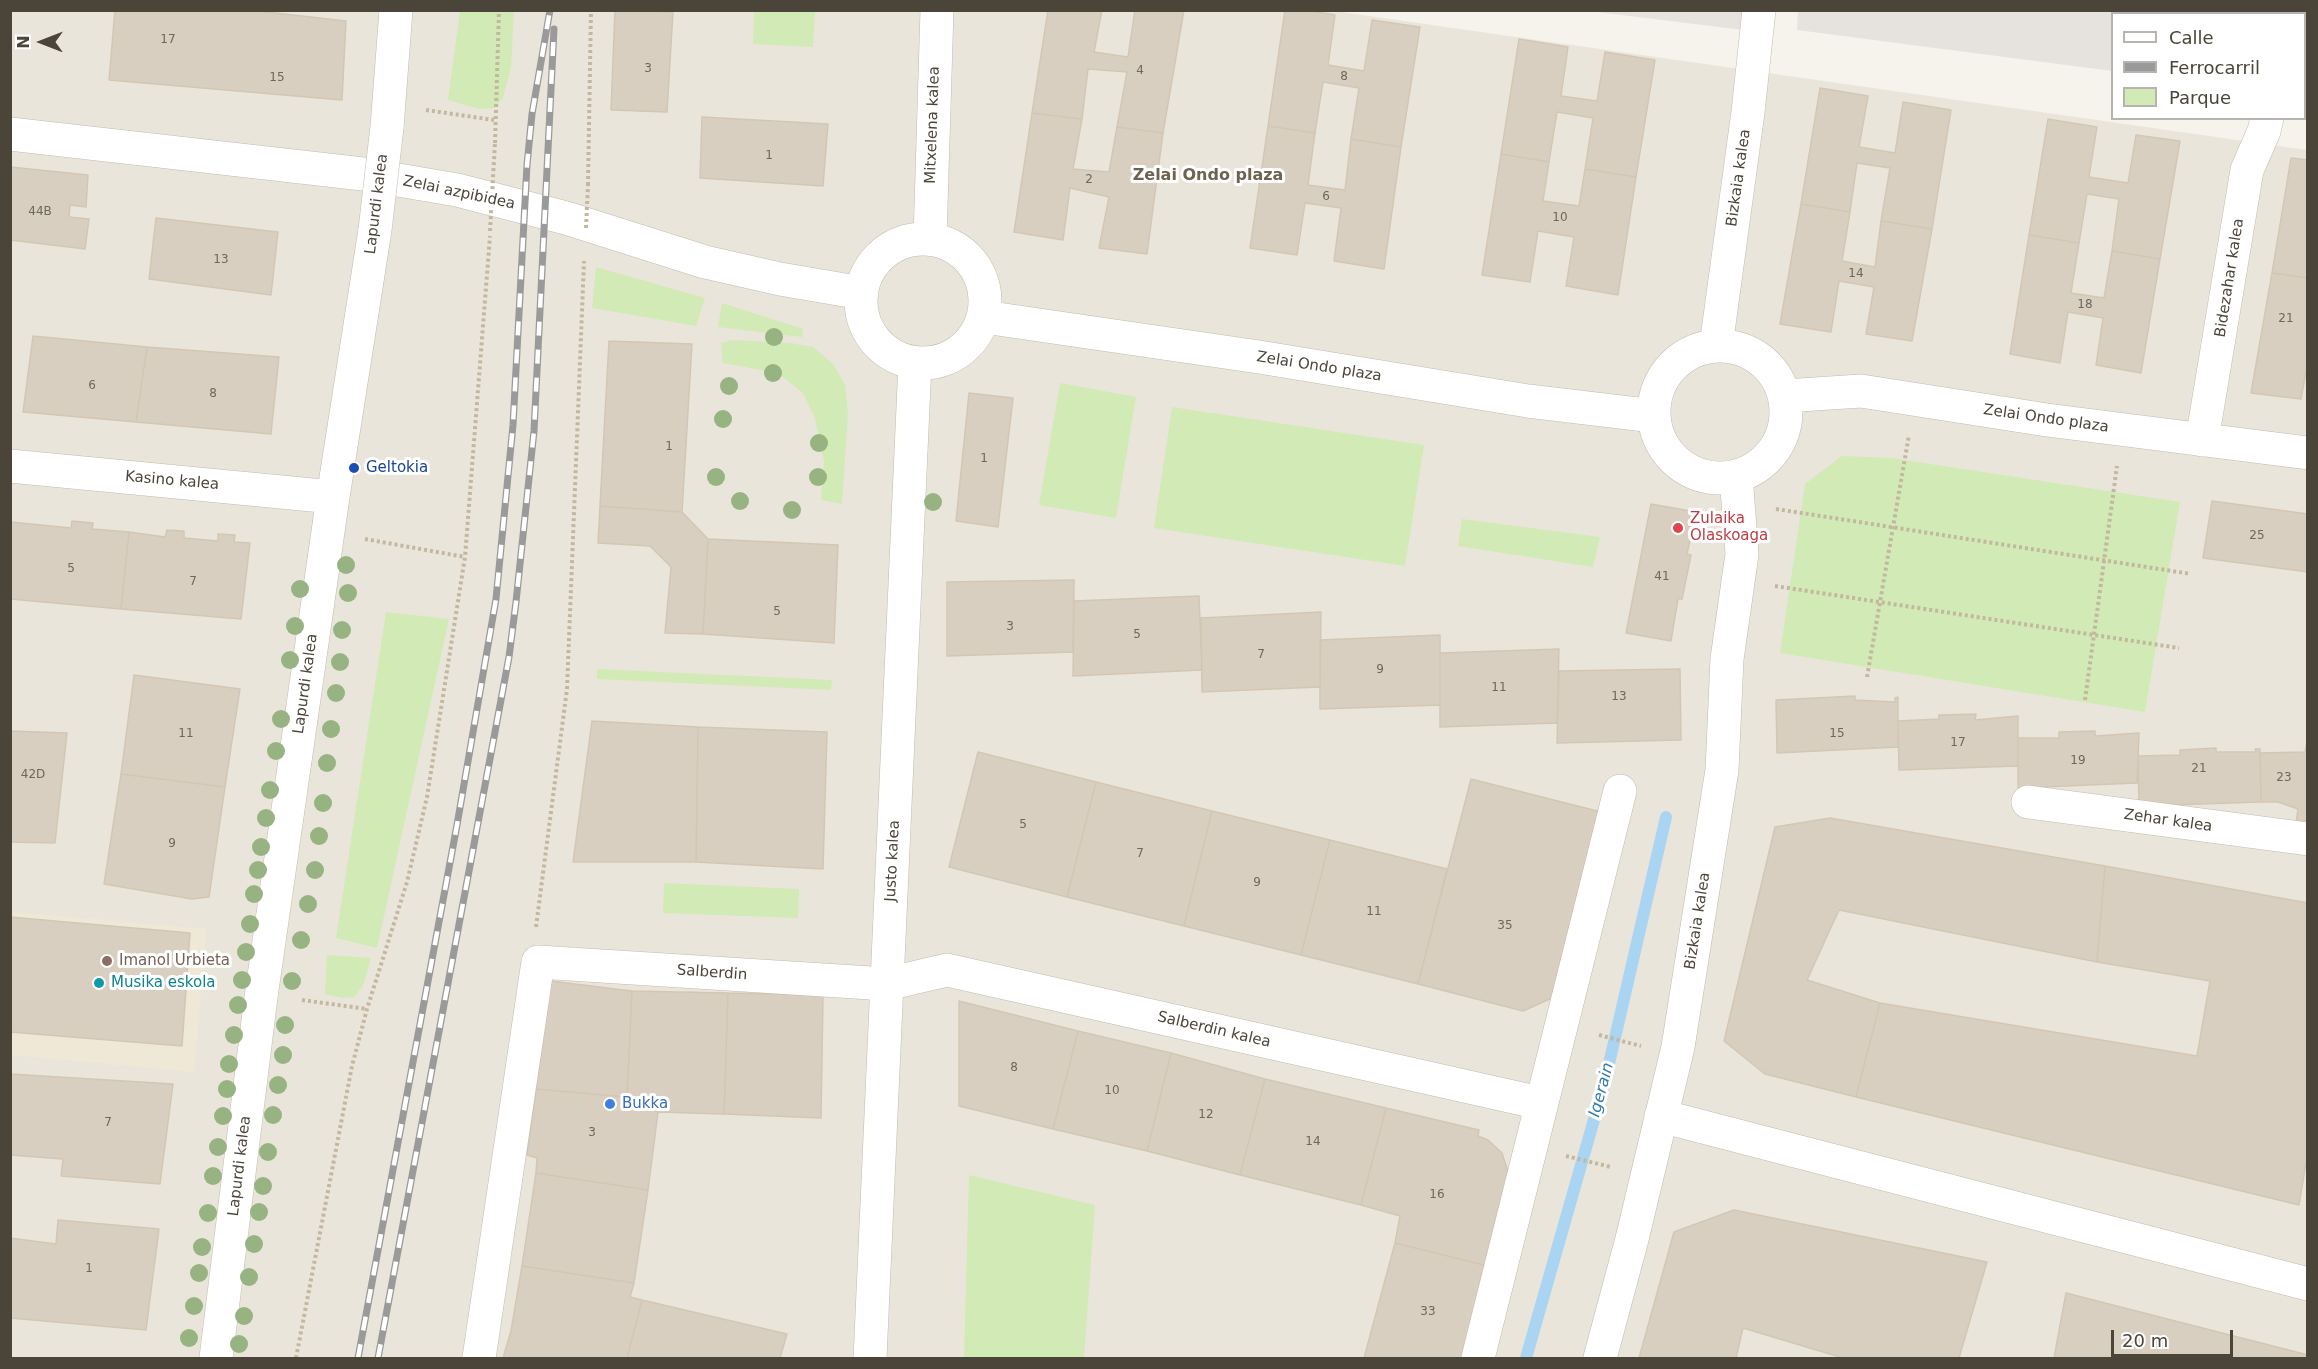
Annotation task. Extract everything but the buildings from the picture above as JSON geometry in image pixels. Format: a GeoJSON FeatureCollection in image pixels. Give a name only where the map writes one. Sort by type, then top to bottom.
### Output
{"type":"FeatureCollection","features":[{"type":"Feature","properties":{"kind":"street","name":"Lapurdi kalea"},"geometry":{"type":"LineString","coordinates":[[216,1359],[261,997],[333,497],[375,230],[387,127],[396,10]]}},
{"type":"Feature","properties":{"kind":"street","name":"Mitxelena kalea"},"geometry":{"type":"LineString","coordinates":[[930,239],[937,10]]}},
{"type":"Feature","properties":{"kind":"street","name":"Bizkaia kalea"},"geometry":{"type":"LineString","coordinates":[[1716,346],[1748,112],[1759,10]]}},
{"type":"Feature","properties":{"kind":"street","name":"Bidezahar kalea"},"geometry":{"type":"LineString","coordinates":[[2202,440],[2247,170],[2267,120]]}},
{"type":"Feature","properties":{"kind":"street","name":"Zelai azpibidea"},"geometry":{"type":"LineString","coordinates":[[10,134],[363,174],[457,190],[557,216],[714,264],[780,279],[862,292]]}},
{"type":"Feature","properties":{"kind":"street"},"geometry":{"type":"LineString","coordinates":[[930,239],[958,250],[969,260],[978,272],[984,287],[986,302],[984,317],[978,331],[958,353],[937,362],[915,363],[899,359],[874,339],[864,317],[862,292],[866,277],[874,263],[885,252],[898,244],[930,239]]}},
{"type":"Feature","properties":{"kind":"street","name":"Zelai Ondo plaza"},"geometry":{"type":"LineString","coordinates":[[984,317],[1259,357],[1528,401],[1654,417]]}},
{"type":"Feature","properties":{"kind":"street"},"geometry":{"type":"LineString","coordinates":[[1716,346],[1738,348],[1759,358],[1774,375],[1784,396],[1786,417],[1781,437],[1771,454],[1755,468],[1737,476],[1717,478],[1698,475],[1681,466],[1668,452],[1658,435],[1654,417],[1655,399],[1661,382],[1670,368],[1683,357],[1699,349],[1716,346]]}},
{"type":"Feature","properties":{"kind":"street","name":"Justo kalea"},"geometry":{"type":"LineString","coordinates":[[870,1359],[915,363]]}},
{"type":"Feature","properties":{"kind":"street","name":"Zelai Ondo plaza"},"geometry":{"type":"LineString","coordinates":[[1784,396],[1861,391],[2047,420],[2307,453]]}},
{"type":"Feature","properties":{"kind":"street","name":"Kasino kalea"},"geometry":{"type":"LineString","coordinates":[[10,466],[333,497]]}},
{"type":"Feature","properties":{"kind":"street","name":"Bizkaia kalea"},"geometry":{"type":"LineString","coordinates":[[1600,1359],[1632,1239],[1678,1047],[1722,770],[1727,659],[1742,554],[1737,476]]}},
{"type":"Feature","properties":{"kind":"street"},"geometry":{"type":"LineString","coordinates":[[1478,1359],[1540,1103],[1620,791]]}},
{"type":"Feature","properties":{"kind":"street","name":"Zehar kalea"},"geometry":{"type":"LineString","coordinates":[[2028,802],[2307,839]]}},
{"type":"Feature","properties":{"kind":"street"},"geometry":{"type":"LineString","coordinates":[[479,1359],[537,946]]}},
{"type":"Feature","properties":{"kind":"street","name":"Salberdin"},"geometry":{"type":"LineString","coordinates":[[537,946],[887,984]]}},
{"type":"Feature","properties":{"kind":"street","name":"Salberdin kalea"},"geometry":{"type":"LineString","coordinates":[[887,984],[947,970],[1540,1103]]}},
{"type":"Feature","properties":{"kind":"street"},"geometry":{"type":"LineString","coordinates":[[1661,1116],[2307,1284]]}},
{"type":"Feature","properties":{"kind":"path"},"geometry":{"type":"LineString","coordinates":[[296,1359],[352,1066],[406,882],[427,797],[465,557],[490,231],[499,10]]}},
{"type":"Feature","properties":{"kind":"path"},"geometry":{"type":"LineString","coordinates":[[586,228],[591,10]]}},
{"type":"Feature","properties":{"kind":"path"},"geometry":{"type":"LineString","coordinates":[[425,110],[494,120]]}},
{"type":"Feature","properties":{"kind":"path"},"geometry":{"type":"LineString","coordinates":[[537,946],[567,688],[584,273]]}},
{"type":"Feature","properties":{"kind":"path"},"geometry":{"type":"LineString","coordinates":[[1867,677],[1911,423]]}},
{"type":"Feature","properties":{"kind":"path"},"geometry":{"type":"LineString","coordinates":[[2085,700],[2119,455]]}},
{"type":"Feature","properties":{"kind":"path"},"geometry":{"type":"LineString","coordinates":[[1775,509],[2191,574]]}},
{"type":"Feature","properties":{"kind":"path"},"geometry":{"type":"LineString","coordinates":[[360,538],[465,557]]}},
{"type":"Feature","properties":{"kind":"path"},"geometry":{"type":"LineString","coordinates":[[1766,584],[2179,648]]}},
{"type":"Feature","properties":{"kind":"path"},"geometry":{"type":"LineString","coordinates":[[302,1000],[367,1010]]}},
{"type":"Feature","properties":{"kind":"path"},"geometry":{"type":"LineString","coordinates":[[1588,1032],[1632,1044]]}},
{"type":"Feature","properties":{"kind":"path"},"geometry":{"type":"LineString","coordinates":[[1555,1154],[1609,1166]]}},
{"type":"Feature","properties":{"kind":"shaded area"},"geometry":{"type":"Polygon","coordinates":[[[1327,10],[2307,150],[2307,1358],[11,1358],[10,11],[1327,10]]]}},
{"type":"Feature","properties":{"kind":"shaded area"},"geometry":{"type":"Polygon","coordinates":[[[1798,10],[2307,11],[2307,95],[2306,12],[2111,12],[2111,71],[1797,30],[1798,10]]]}},
{"type":"Feature","properties":{"kind":"shaded area"},"geometry":{"type":"Polygon","coordinates":[[[1589,11],[1744,11],[1743,30],[1589,11]]]}},
{"type":"Feature","properties":{"kind":"shaded area","name":"Imanol Urbieta"},"geometry":{"type":"Polygon","coordinates":[[[10,912],[206,929],[194,1072],[11,1055],[10,912]]]}},
{"type":"Feature","properties":{"kind":"green space"},"geometry":{"type":"Polygon","coordinates":[[[460,11],[514,11],[511,67],[503,98],[494,108],[479,109],[448,100],[460,11]]]}},
{"type":"Feature","properties":{"kind":"green space"},"geometry":{"type":"Polygon","coordinates":[[[754,11],[815,11],[813,47],[753,44],[754,11]]]}},
{"type":"Feature","properties":{"kind":"green space"},"geometry":{"type":"Polygon","coordinates":[[[596,267],[705,298],[696,326],[592,308],[596,267]]]}},
{"type":"Feature","properties":{"kind":"green space"},"geometry":{"type":"Polygon","coordinates":[[[722,303],[803,329],[802,337],[718,327],[722,303]]]}},
{"type":"Feature","properties":{"kind":"green space"},"geometry":{"type":"Polygon","coordinates":[[[732,340],[789,343],[813,347],[834,365],[845,385],[848,414],[842,504],[821,500],[824,461],[815,418],[803,393],[778,373],[723,363],[721,343],[732,340]]]}},
{"type":"Feature","properties":{"kind":"green space"},"geometry":{"type":"Polygon","coordinates":[[[1060,383],[1136,397],[1116,518],[1039,505],[1060,383]]]}},
{"type":"Feature","properties":{"kind":"green space"},"geometry":{"type":"Polygon","coordinates":[[[1172,407],[1424,445],[1405,566],[1154,528],[1172,407]]]}},
{"type":"Feature","properties":{"kind":"green space"},"geometry":{"type":"Polygon","coordinates":[[[1842,456],[1891,458],[2180,502],[2145,712],[1780,653],[1805,484],[1842,456]]]}},
{"type":"Feature","properties":{"kind":"green space"},"geometry":{"type":"Polygon","coordinates":[[[1462,519],[1600,537],[1593,567],[1458,546],[1462,519]]]}},
{"type":"Feature","properties":{"kind":"green space"},"geometry":{"type":"Polygon","coordinates":[[[386,612],[449,619],[377,948],[336,938],[386,612]]]}},
{"type":"Feature","properties":{"kind":"green space"},"geometry":{"type":"Polygon","coordinates":[[[597,669],[832,680],[831,690],[597,679],[597,669]]]}},
{"type":"Feature","properties":{"kind":"green space"},"geometry":{"type":"Polygon","coordinates":[[[664,883],[799,889],[798,918],[663,913],[664,883]]]}},
{"type":"Feature","properties":{"kind":"green space"},"geometry":{"type":"Polygon","coordinates":[[[327,955],[371,958],[363,986],[354,997],[343,998],[325,994],[327,955]]]}},
{"type":"Feature","properties":{"kind":"green space"},"geometry":{"type":"Polygon","coordinates":[[[969,1175],[1095,1205],[1084,1358],[964,1358],[969,1175]]]}},
{"type":"Feature","properties":{"kind":"waterway","name":"Igerain"},"geometry":{"type":"LineString","coordinates":[[1526,1358],[1605,1081],[1666,817]]}},
{"type":"Feature","properties":{"kind":"railway"},"geometry":{"type":"LineString","coordinates":[[358,1358],[457,825],[496,599],[513,425],[527,165],[532,114],[550,10]]}},
{"type":"Feature","properties":{"kind":"railway"},"geometry":{"type":"LineString","coordinates":[[378,1358],[509,657],[534,431],[554,29]]}},
{"type":"Feature","properties":{"kind":"place","name":"Geltokia"},"geometry":{"type":"Point","coordinates":[354,468]}},
{"type":"Feature","properties":{"kind":"place","name":"Zulaika Olaskoaga"},"geometry":{"type":"Point","coordinates":[1678,528]}},
{"type":"Feature","properties":{"kind":"place","name":"Imanol Urbieta"},"geometry":{"type":"Point","coordinates":[107,961]}},
{"type":"Feature","properties":{"kind":"place","name":"Musika eskola"},"geometry":{"type":"Point","coordinates":[99,983]}},
{"type":"Feature","properties":{"kind":"place","name":"Bukka"},"geometry":{"type":"Point","coordinates":[610,1104]}},
{"type":"Feature","properties":{"kind":"district","name":"Zelai Ondo plaza"},"geometry":{"type":"Point","coordinates":[1208,176]}}]}
